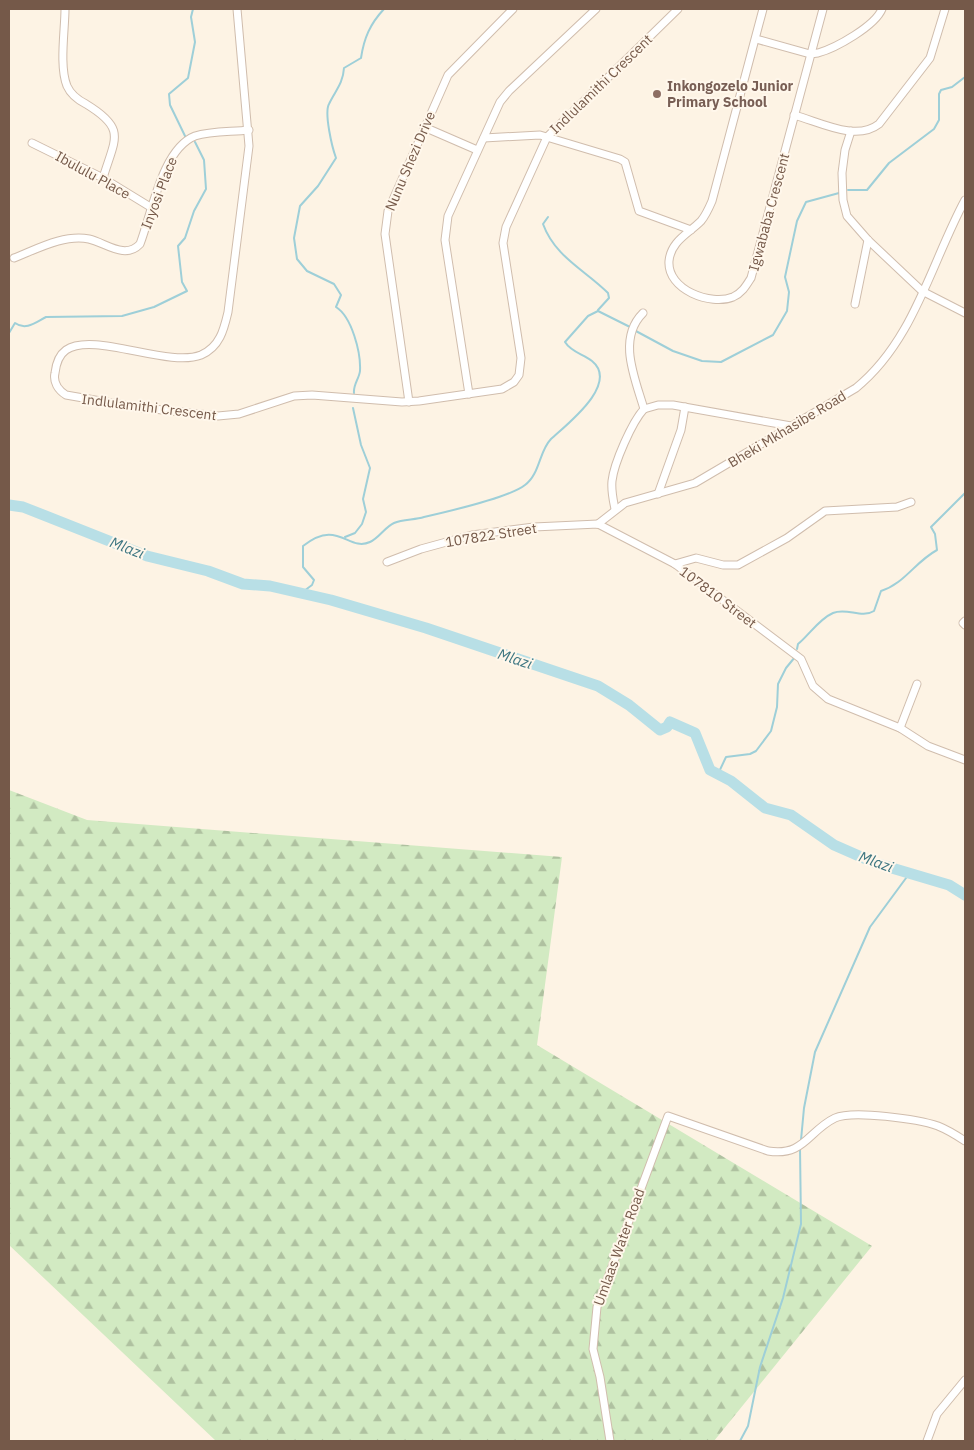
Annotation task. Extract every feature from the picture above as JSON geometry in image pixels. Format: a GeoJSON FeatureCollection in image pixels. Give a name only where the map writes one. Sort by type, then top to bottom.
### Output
{"type":"FeatureCollection","features":[{"type":"Feature","properties":{"kind":"street"},"geometry":{"type":"LineString","coordinates":[[65,9],[64,70],[67,85],[78,99],[108,119],[114,130],[114,143],[103,178]]}},
{"type":"Feature","properties":{"kind":"street","name":"Indlulamithi Crescent"},"geometry":{"type":"LineString","coordinates":[[237,9],[248,130],[246,170],[228,312],[218,342],[209,351],[191,358],[97,346],[71,347],[62,354],[56,366],[54,376],[58,388],[72,397],[218,416],[239,414],[294,396],[409,402],[502,389],[514,382],[518,375],[521,358],[504,234],[548,137],[678,9]]}},
{"type":"Feature","properties":{"kind":"street","name":"Nunu Shezi Drive"},"geometry":{"type":"LineString","coordinates":[[409,402],[385,234],[386,220],[392,200],[448,76],[513,9]]}},
{"type":"Feature","properties":{"kind":"street"},"geometry":{"type":"LineString","coordinates":[[469,394],[448,264],[446,228],[448,216],[492,117],[509,91],[596,9]]}},
{"type":"Feature","properties":{"kind":"street"},"geometry":{"type":"LineString","coordinates":[[484,138],[548,137],[611,155],[625,162],[639,211],[691,230],[702,220],[712,201],[763,9]]}},
{"type":"Feature","properties":{"kind":"street","name":"Igwababa Crescent"},"geometry":{"type":"LineString","coordinates":[[691,230],[678,240],[671,251],[669,269],[673,279],[683,289],[695,294],[721,299],[738,295],[746,286],[756,264],[823,9]]}},
{"type":"Feature","properties":{"kind":"street"},"geometry":{"type":"LineString","coordinates":[[756,39],[810,54],[824,52],[863,29],[876,19],[882,9]]}},
{"type":"Feature","properties":{"kind":"street"},"geometry":{"type":"LineString","coordinates":[[794,115],[851,132],[862,133],[879,124],[923,68],[936,41],[945,9]]}},
{"type":"Feature","properties":{"kind":"street"},"geometry":{"type":"LineString","coordinates":[[424,127],[477,150]]}},
{"type":"Feature","properties":{"kind":"street","name":"Inyosi Place"},"geometry":{"type":"LineString","coordinates":[[14,258],[65,239],[90,239],[122,251],[132,250],[140,244],[166,168],[178,146],[201,134],[248,130]]}},
{"type":"Feature","properties":{"kind":"street"},"geometry":{"type":"LineString","coordinates":[[851,132],[843,162],[844,205],[847,216],[868,240],[922,290],[965,313]]}},
{"type":"Feature","properties":{"kind":"street","name":"Ibululu Place"},"geometry":{"type":"LineString","coordinates":[[32,143],[103,178],[152,208]]}},
{"type":"Feature","properties":{"kind":"street","name":"Bheki Mkhasibe Road"},"geometry":{"type":"LineString","coordinates":[[598,524],[625,503],[695,483],[856,388],[870,377],[907,328],[948,231],[965,200]]}},
{"type":"Feature","properties":{"kind":"street"},"geometry":{"type":"LineString","coordinates":[[856,304],[868,240]]}},
{"type":"Feature","properties":{"kind":"street"},"geometry":{"type":"LineString","coordinates":[[643,313],[635,320],[630,331],[632,367],[644,409]]}},
{"type":"Feature","properties":{"kind":"street"},"geometry":{"type":"LineString","coordinates":[[615,509],[611,490],[614,472],[633,426],[644,409],[664,405],[685,407],[791,426]]}},
{"type":"Feature","properties":{"kind":"street"},"geometry":{"type":"LineString","coordinates":[[658,494],[679,437],[685,407]]}},
{"type":"Feature","properties":{"kind":"street"},"geometry":{"type":"LineString","coordinates":[[675,564],[696,558],[723,565],[738,565],[787,538],[826,510],[898,507],[912,502]]}},
{"type":"Feature","properties":{"kind":"street","name":"107810 Street"},"geometry":{"type":"LineString","coordinates":[[598,524],[675,564],[801,658],[809,681],[818,692],[848,708],[900,728]]}},
{"type":"Feature","properties":{"kind":"street","name":"107822 Street"},"geometry":{"type":"LineString","coordinates":[[386,562],[418,550],[472,535],[534,527],[598,524]]}},
{"type":"Feature","properties":{"kind":"street"},"geometry":{"type":"LineString","coordinates":[[917,684],[900,728],[928,746],[965,760]]}},
{"type":"Feature","properties":{"kind":"street","name":"Umlaas Water Road"},"geometry":{"type":"LineString","coordinates":[[610,1441],[600,1377],[593,1349],[597,1307],[668,1116],[768,1151],[781,1152],[803,1144],[833,1119],[856,1114],[932,1125],[965,1141]]}},
{"type":"Feature","properties":{"kind":"street"},"geometry":{"type":"LineString","coordinates":[[927,1441],[937,1414],[965,1380]]}},
{"type":"Feature","properties":{"kind":"green space"},"geometry":{"type":"Polygon","coordinates":[[[9,790],[87,820],[562,857],[537,1045],[872,1246],[714,1441],[216,1441],[9,1245],[9,790]]]}},
{"type":"Feature","properties":{"kind":"waterway"},"geometry":{"type":"LineString","coordinates":[[186,138],[170,105],[169,94],[188,78],[195,42],[191,17],[193,9]]}},
{"type":"Feature","properties":{"kind":"waterway"},"geometry":{"type":"LineString","coordinates":[[354,393],[354,387],[360,371],[359,355],[351,327],[342,312],[336,307],[341,295],[334,284],[307,271],[297,259],[294,238],[300,206],[318,186],[336,158],[327,115],[329,104],[340,83],[344,68],[361,58],[368,32],[384,9]]}},
{"type":"Feature","properties":{"kind":"waterway"},"geometry":{"type":"LineString","coordinates":[[848,190],[867,190],[889,163],[934,129],[939,120],[939,94],[941,90],[952,87],[965,77]]}},
{"type":"Feature","properties":{"kind":"waterway"},"geometry":{"type":"LineString","coordinates":[[9,333],[15,323],[27,326],[46,317],[122,316],[154,307],[187,291],[182,282],[178,246],[185,238],[194,211],[206,189],[204,160],[195,142]]}},
{"type":"Feature","properties":{"kind":"waterway"},"geometry":{"type":"LineString","coordinates":[[634,330],[673,351],[702,361],[721,362],[773,335],[787,311],[789,292],[785,277],[797,221],[806,202],[839,193]]}},
{"type":"Feature","properties":{"kind":"waterway"},"geometry":{"type":"LineString","coordinates":[[548,217],[543,224],[555,245],[571,262],[608,293],[609,298],[598,310]]}},
{"type":"Feature","properties":{"kind":"waterway"},"geometry":{"type":"LineString","coordinates":[[300,594],[312,585],[314,580],[303,567],[303,546],[315,538],[334,535],[355,543],[370,542],[394,523],[477,504],[517,490],[525,485],[534,475],[547,444],[588,403],[600,381],[599,370],[592,361],[574,351],[565,342],[588,316],[598,311],[630,327]]}},
{"type":"Feature","properties":{"kind":"waterway"},"geometry":{"type":"LineString","coordinates":[[345,537],[355,533],[362,524],[366,512],[363,499],[370,468],[361,445],[353,408]]}},
{"type":"Feature","properties":{"kind":"waterway"},"geometry":{"type":"LineString","coordinates":[[797,649],[798,644],[819,623],[833,613],[843,611],[864,614],[874,611],[881,591],[903,578],[922,560],[937,550],[935,534],[931,527],[965,493]]}},
{"type":"Feature","properties":{"kind":"waterway","name":"Mlazi"},"geometry":{"type":"LineString","coordinates":[[9,505],[23,507],[147,556],[208,571],[243,584],[270,586],[331,600],[426,628],[598,686],[629,705],[660,730],[667,727],[670,722],[695,733],[710,770],[731,781],[765,808],[791,815],[834,845],[875,863],[949,885],[965,895]]}},
{"type":"Feature","properties":{"kind":"waterway"},"geometry":{"type":"LineString","coordinates":[[718,774],[726,757],[750,754],[756,751],[771,731],[777,707],[778,684],[786,668],[795,657]]}},
{"type":"Feature","properties":{"kind":"waterway"},"geometry":{"type":"LineString","coordinates":[[801,1140],[804,1108],[815,1052],[870,927],[909,874]]}},
{"type":"Feature","properties":{"kind":"waterway"},"geometry":{"type":"LineString","coordinates":[[740,1441],[748,1426],[760,1367],[783,1298],[801,1224],[800,1148]]}},
{"type":"Feature","properties":{"kind":"place","name":"Inkongozelo Junior Primary School"},"geometry":{"type":"Point","coordinates":[657,94]}}]}
